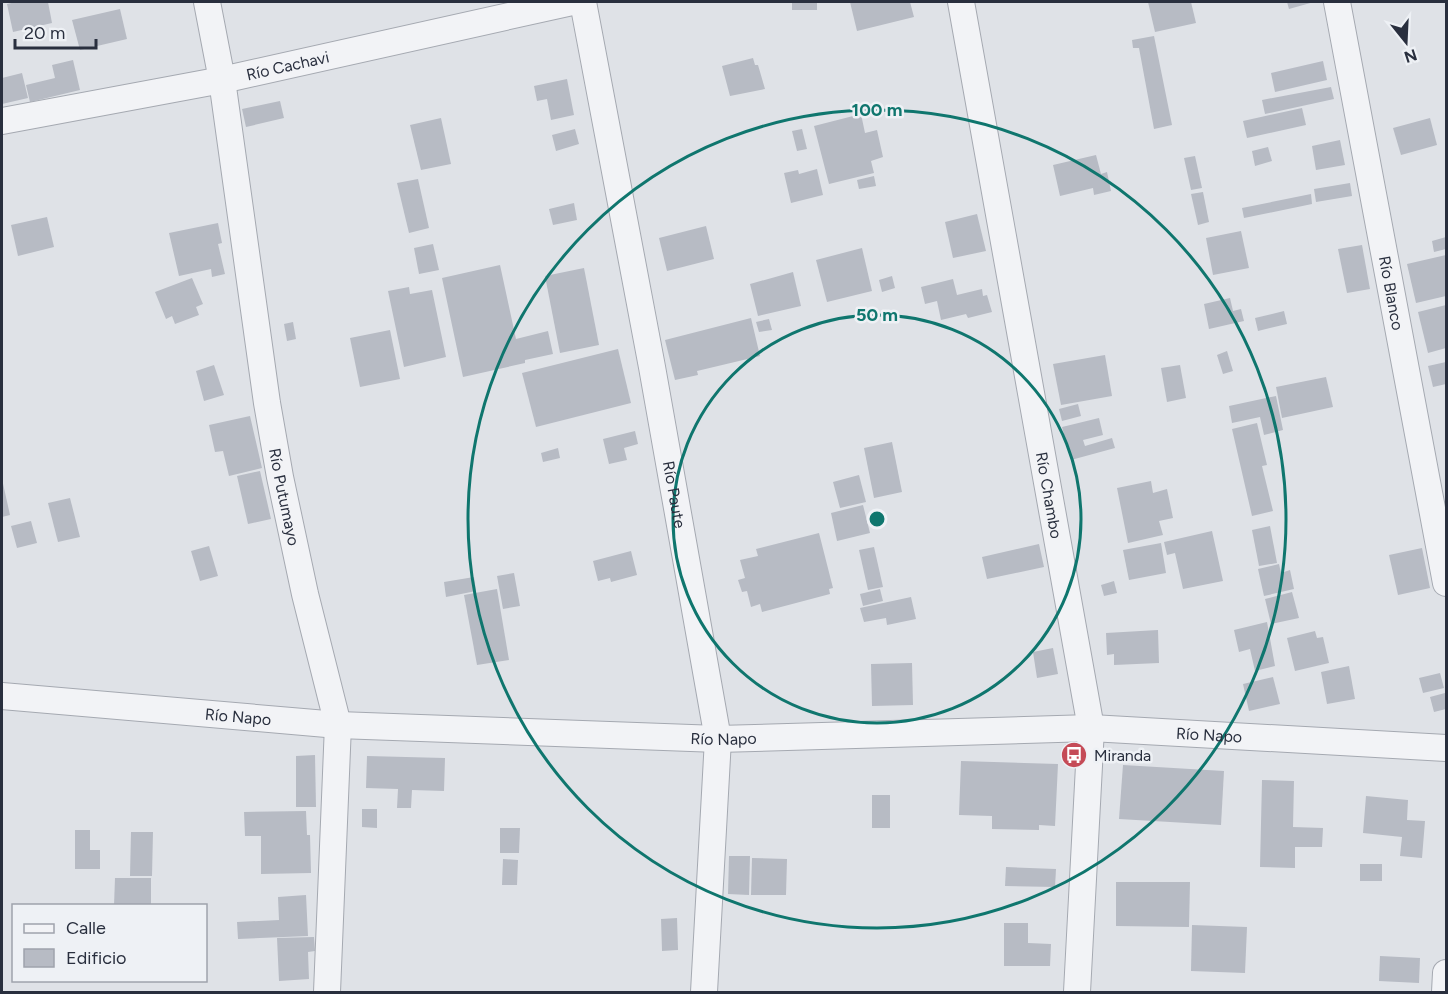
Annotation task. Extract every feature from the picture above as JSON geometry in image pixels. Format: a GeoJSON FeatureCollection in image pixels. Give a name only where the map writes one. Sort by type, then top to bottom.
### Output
{"type":"FeatureCollection","features":[{"type":"Feature","properties":{"kind":"street","name":"Río Putumayo"},"geometry":{"type":"LineString","coordinates":[[207,2],[222,80],[267,403],[280,477],[305,594],[338,725],[327,993]]}},
{"type":"Feature","properties":{"kind":"street","name":"Río Cachavi"},"geometry":{"type":"LineString","coordinates":[[2,121],[222,80],[572,2]]}},
{"type":"Feature","properties":{"kind":"street","name":"Río Paute"},"geometry":{"type":"LineString","coordinates":[[583,2],[652,367],[718,740],[704,993]]}},
{"type":"Feature","properties":{"kind":"street","name":"Río Chambo"},"geometry":{"type":"LineString","coordinates":[[961,2],[1091,728],[1077,993]]}},
{"type":"Feature","properties":{"kind":"street","name":"Río Blanco"},"geometry":{"type":"LineString","coordinates":[[1337,2],[1446,583]]}},
{"type":"Feature","properties":{"kind":"street","name":"Río Napo"},"geometry":{"type":"LineString","coordinates":[[2,696],[338,725],[718,740],[1091,728],[1446,748]]}},
{"type":"Feature","properties":{"kind":"street"},"geometry":{"type":"LineString","coordinates":[[1445,993],[1446,973]]}},
{"type":"Feature","properties":{"kind":"building"},"geometry":{"type":"Polygon","coordinates":[[[48,2],[52,23],[13,32],[7,4],[48,2]]]}},
{"type":"Feature","properties":{"kind":"building"},"geometry":{"type":"Polygon","coordinates":[[[792,2],[817,2],[817,10],[792,10],[792,2]]]}},
{"type":"Feature","properties":{"kind":"building"},"geometry":{"type":"Polygon","coordinates":[[[850,2],[910,2],[914,17],[857,31],[850,2]]]}},
{"type":"Feature","properties":{"kind":"building"},"geometry":{"type":"Polygon","coordinates":[[[1148,2],[1191,2],[1196,23],[1155,32],[1148,2]]]}},
{"type":"Feature","properties":{"kind":"building"},"geometry":{"type":"Polygon","coordinates":[[[1287,2],[1314,2],[1289,9],[1287,2]]]}},
{"type":"Feature","properties":{"kind":"building"},"geometry":{"type":"Polygon","coordinates":[[[120,9],[127,39],[80,50],[72,20],[120,9]]]}},
{"type":"Feature","properties":{"kind":"building"},"geometry":{"type":"Polygon","coordinates":[[[1154,36],[1172,125],[1154,129],[1139,48],[1133,48],[1132,40],[1154,36]]]}},
{"type":"Feature","properties":{"kind":"building"},"geometry":{"type":"Polygon","coordinates":[[[753,58],[755,65],[758,65],[765,89],[730,96],[722,66],[753,58]]]}},
{"type":"Feature","properties":{"kind":"building"},"geometry":{"type":"Polygon","coordinates":[[[73,60],[80,90],[30,102],[26,85],[55,78],[52,65],[73,60]]]}},
{"type":"Feature","properties":{"kind":"building"},"geometry":{"type":"Polygon","coordinates":[[[1323,61],[1327,80],[1275,92],[1271,73],[1323,61]]]}},
{"type":"Feature","properties":{"kind":"building"},"geometry":{"type":"Polygon","coordinates":[[[22,73],[28,98],[2,104],[2,78],[22,73]]]}},
{"type":"Feature","properties":{"kind":"building"},"geometry":{"type":"Polygon","coordinates":[[[567,79],[574,115],[551,120],[547,99],[537,101],[534,86],[567,79]]]}},
{"type":"Feature","properties":{"kind":"building"},"geometry":{"type":"Polygon","coordinates":[[[1331,87],[1334,99],[1265,114],[1262,100],[1331,87]]]}},
{"type":"Feature","properties":{"kind":"building"},"geometry":{"type":"Polygon","coordinates":[[[280,101],[284,118],[246,127],[242,109],[280,101]]]}},
{"type":"Feature","properties":{"kind":"building"},"geometry":{"type":"Polygon","coordinates":[[[1302,108],[1306,125],[1247,138],[1243,121],[1302,108]]]}},
{"type":"Feature","properties":{"kind":"building"},"geometry":{"type":"Polygon","coordinates":[[[861,114],[865,133],[877,130],[883,157],[871,161],[874,173],[829,184],[814,126],[861,114]]]}},
{"type":"Feature","properties":{"kind":"building"},"geometry":{"type":"Polygon","coordinates":[[[441,118],[451,164],[421,170],[410,125],[441,118]]]}},
{"type":"Feature","properties":{"kind":"building"},"geometry":{"type":"Polygon","coordinates":[[[1430,118],[1437,145],[1401,155],[1393,128],[1430,118]]]}},
{"type":"Feature","properties":{"kind":"building"},"geometry":{"type":"Polygon","coordinates":[[[575,129],[579,144],[556,151],[552,135],[575,129]]]}},
{"type":"Feature","properties":{"kind":"building"},"geometry":{"type":"Polygon","coordinates":[[[802,129],[807,149],[797,151],[792,131],[802,129]]]}},
{"type":"Feature","properties":{"kind":"building"},"geometry":{"type":"Polygon","coordinates":[[[1340,140],[1345,165],[1316,170],[1312,146],[1340,140]]]}},
{"type":"Feature","properties":{"kind":"building"},"geometry":{"type":"Polygon","coordinates":[[[1268,147],[1272,161],[1255,166],[1252,151],[1268,147]]]}},
{"type":"Feature","properties":{"kind":"building"},"geometry":{"type":"Polygon","coordinates":[[[1096,155],[1101,174],[1107,172],[1111,191],[1094,195],[1093,188],[1060,196],[1053,165],[1096,155]]]}},
{"type":"Feature","properties":{"kind":"building"},"geometry":{"type":"Polygon","coordinates":[[[1195,156],[1202,188],[1191,190],[1184,158],[1195,156]]]}},
{"type":"Feature","properties":{"kind":"building"},"geometry":{"type":"Polygon","coordinates":[[[817,169],[823,195],[791,203],[784,173],[798,170],[799,174],[817,169]]]}},
{"type":"Feature","properties":{"kind":"building"},"geometry":{"type":"Polygon","coordinates":[[[874,176],[876,186],[859,189],[857,180],[874,176]]]}},
{"type":"Feature","properties":{"kind":"building"},"geometry":{"type":"Polygon","coordinates":[[[418,179],[429,228],[409,233],[397,183],[418,179]]]}},
{"type":"Feature","properties":{"kind":"building"},"geometry":{"type":"Polygon","coordinates":[[[1350,183],[1352,196],[1316,202],[1314,189],[1350,183]]]}},
{"type":"Feature","properties":{"kind":"building"},"geometry":{"type":"Polygon","coordinates":[[[1203,192],[1209,222],[1198,225],[1191,194],[1203,192]]]}},
{"type":"Feature","properties":{"kind":"building"},"geometry":{"type":"Polygon","coordinates":[[[1311,194],[1312,204],[1244,218],[1242,208],[1311,194]]]}},
{"type":"Feature","properties":{"kind":"building"},"geometry":{"type":"Polygon","coordinates":[[[574,203],[577,220],[553,225],[549,209],[574,203]]]}},
{"type":"Feature","properties":{"kind":"building"},"geometry":{"type":"Polygon","coordinates":[[[977,214],[986,251],[953,258],[945,222],[977,214]]]}},
{"type":"Feature","properties":{"kind":"building"},"geometry":{"type":"Polygon","coordinates":[[[47,217],[54,247],[18,256],[11,225],[47,217]]]}},
{"type":"Feature","properties":{"kind":"building"},"geometry":{"type":"Polygon","coordinates":[[[218,223],[222,243],[218,244],[225,274],[212,277],[211,269],[179,276],[169,233],[218,223]]]}},
{"type":"Feature","properties":{"kind":"building"},"geometry":{"type":"Polygon","coordinates":[[[706,226],[714,259],[667,271],[659,238],[706,226]]]}},
{"type":"Feature","properties":{"kind":"building"},"geometry":{"type":"Polygon","coordinates":[[[1241,231],[1249,268],[1213,275],[1206,238],[1241,231]]]}},
{"type":"Feature","properties":{"kind":"building"},"geometry":{"type":"Polygon","coordinates":[[[1446,237],[1446,249],[1434,252],[1432,241],[1446,237]]]}},
{"type":"Feature","properties":{"kind":"building"},"geometry":{"type":"Polygon","coordinates":[[[433,244],[439,270],[419,274],[414,248],[433,244]]]}},
{"type":"Feature","properties":{"kind":"building"},"geometry":{"type":"Polygon","coordinates":[[[1362,245],[1370,289],[1347,293],[1338,249],[1362,245]]]}},
{"type":"Feature","properties":{"kind":"building"},"geometry":{"type":"Polygon","coordinates":[[[862,248],[872,291],[827,302],[816,260],[862,248]]]}},
{"type":"Feature","properties":{"kind":"building"},"geometry":{"type":"Polygon","coordinates":[[[1446,255],[1446,296],[1416,303],[1407,264],[1446,255]]]}},
{"type":"Feature","properties":{"kind":"building"},"geometry":{"type":"Polygon","coordinates":[[[500,265],[516,339],[548,331],[553,354],[463,377],[442,278],[500,265]]]}},
{"type":"Feature","properties":{"kind":"building"},"geometry":{"type":"Polygon","coordinates":[[[584,268],[599,345],[560,353],[545,276],[584,268]]]}},
{"type":"Feature","properties":{"kind":"building"},"geometry":{"type":"Polygon","coordinates":[[[793,272],[801,306],[758,316],[750,284],[793,272]]]}},
{"type":"Feature","properties":{"kind":"building"},"geometry":{"type":"Polygon","coordinates":[[[892,276],[895,288],[882,292],[879,280],[892,276]]]}},
{"type":"Feature","properties":{"kind":"building"},"geometry":{"type":"Polygon","coordinates":[[[192,278],[203,304],[196,307],[199,315],[175,324],[172,316],[166,319],[155,292],[192,278]]]}},
{"type":"Feature","properties":{"kind":"building"},"geometry":{"type":"Polygon","coordinates":[[[953,279],[957,295],[982,289],[983,296],[987,295],[992,312],[968,318],[966,314],[941,320],[937,301],[925,304],[921,287],[953,279]]]}},
{"type":"Feature","properties":{"kind":"building"},"geometry":{"type":"Polygon","coordinates":[[[409,287],[410,294],[432,290],[446,357],[404,367],[388,291],[409,287]]]}},
{"type":"Feature","properties":{"kind":"building"},"geometry":{"type":"Polygon","coordinates":[[[1230,298],[1233,311],[1241,309],[1244,321],[1209,329],[1204,304],[1230,298]]]}},
{"type":"Feature","properties":{"kind":"building"},"geometry":{"type":"Polygon","coordinates":[[[1446,305],[1446,348],[1428,353],[1418,312],[1446,305]]]}},
{"type":"Feature","properties":{"kind":"building"},"geometry":{"type":"Polygon","coordinates":[[[1284,311],[1287,324],[1258,331],[1255,318],[1284,311]]]}},
{"type":"Feature","properties":{"kind":"building"},"geometry":{"type":"Polygon","coordinates":[[[751,318],[760,356],[697,371],[698,375],[675,380],[665,340],[751,318]]]}},
{"type":"Feature","properties":{"kind":"building"},"geometry":{"type":"Polygon","coordinates":[[[769,319],[772,330],[759,332],[756,322],[769,319]]]}},
{"type":"Feature","properties":{"kind":"building"},"geometry":{"type":"Polygon","coordinates":[[[293,322],[296,339],[287,341],[284,324],[293,322]]]}},
{"type":"Feature","properties":{"kind":"building"},"geometry":{"type":"Polygon","coordinates":[[[390,330],[400,379],[360,387],[350,338],[390,330]]]}},
{"type":"Feature","properties":{"kind":"building"},"geometry":{"type":"Polygon","coordinates":[[[618,349],[631,403],[536,427],[522,373],[618,349]]]}},
{"type":"Feature","properties":{"kind":"building"},"geometry":{"type":"Polygon","coordinates":[[[1227,351],[1233,371],[1223,374],[1217,355],[1227,351]]]}},
{"type":"Feature","properties":{"kind":"building"},"geometry":{"type":"Polygon","coordinates":[[[1105,355],[1112,396],[1061,405],[1053,364],[1105,355]]]}},
{"type":"Feature","properties":{"kind":"building"},"geometry":{"type":"Polygon","coordinates":[[[1446,362],[1446,384],[1433,387],[1428,366],[1446,362]]]}},
{"type":"Feature","properties":{"kind":"building"},"geometry":{"type":"Polygon","coordinates":[[[214,365],[224,395],[204,401],[196,371],[214,365]]]}},
{"type":"Feature","properties":{"kind":"building"},"geometry":{"type":"Polygon","coordinates":[[[1180,365],[1186,398],[1167,402],[1161,368],[1180,365]]]}},
{"type":"Feature","properties":{"kind":"building"},"geometry":{"type":"Polygon","coordinates":[[[1326,377],[1333,407],[1282,418],[1276,387],[1326,377]]]}},
{"type":"Feature","properties":{"kind":"building"},"geometry":{"type":"Polygon","coordinates":[[[1276,396],[1283,430],[1264,435],[1260,417],[1232,423],[1229,406],[1276,396]]]}},
{"type":"Feature","properties":{"kind":"building"},"geometry":{"type":"Polygon","coordinates":[[[1078,404],[1081,416],[1062,421],[1059,409],[1078,404]]]}},
{"type":"Feature","properties":{"kind":"building"},"geometry":{"type":"Polygon","coordinates":[[[250,416],[262,468],[229,476],[223,451],[215,452],[209,425],[250,416]]]}},
{"type":"Feature","properties":{"kind":"building"},"geometry":{"type":"Polygon","coordinates":[[[1099,418],[1103,435],[1083,440],[1085,446],[1112,438],[1115,448],[1071,460],[1062,427],[1099,418]]]}},
{"type":"Feature","properties":{"kind":"building"},"geometry":{"type":"Polygon","coordinates":[[[1257,423],[1267,465],[1262,466],[1273,511],[1252,516],[1232,429],[1257,423]]]}},
{"type":"Feature","properties":{"kind":"building"},"geometry":{"type":"Polygon","coordinates":[[[635,431],[638,444],[624,448],[627,460],[609,464],[603,439],[635,431]]]}},
{"type":"Feature","properties":{"kind":"building"},"geometry":{"type":"Polygon","coordinates":[[[892,442],[902,492],[874,498],[864,448],[892,442]]]}},
{"type":"Feature","properties":{"kind":"building"},"geometry":{"type":"Polygon","coordinates":[[[558,448],[560,458],[543,462],[541,453],[558,448]]]}},
{"type":"Feature","properties":{"kind":"building"},"geometry":{"type":"Polygon","coordinates":[[[260,471],[271,519],[248,524],[237,476],[260,471]]]}},
{"type":"Feature","properties":{"kind":"building"},"geometry":{"type":"Polygon","coordinates":[[[859,475],[866,502],[840,508],[833,482],[859,475]]]}},
{"type":"Feature","properties":{"kind":"building"},"geometry":{"type":"Polygon","coordinates":[[[2,479],[10,515],[2,517],[2,479]]]}},
{"type":"Feature","properties":{"kind":"building"},"geometry":{"type":"Polygon","coordinates":[[[1151,481],[1153,493],[1167,489],[1173,518],[1159,521],[1163,535],[1128,543],[1117,488],[1151,481]]]}},
{"type":"Feature","properties":{"kind":"building"},"geometry":{"type":"Polygon","coordinates":[[[70,498],[80,537],[58,542],[48,503],[70,498]]]}},
{"type":"Feature","properties":{"kind":"building"},"geometry":{"type":"Polygon","coordinates":[[[863,505],[870,533],[837,541],[831,513],[863,505]]]}},
{"type":"Feature","properties":{"kind":"building"},"geometry":{"type":"Polygon","coordinates":[[[31,521],[37,543],[17,548],[11,526],[31,521]]]}},
{"type":"Feature","properties":{"kind":"building"},"geometry":{"type":"Polygon","coordinates":[[[1270,526],[1277,563],[1259,566],[1252,530],[1270,526]]]}},
{"type":"Feature","properties":{"kind":"building"},"geometry":{"type":"Polygon","coordinates":[[[1212,531],[1223,581],[1183,589],[1175,553],[1167,555],[1164,542],[1212,531]]]}},
{"type":"Feature","properties":{"kind":"building"},"geometry":{"type":"Polygon","coordinates":[[[819,533],[833,588],[829,589],[830,594],[762,612],[760,604],[751,607],[747,591],[742,592],[738,580],[745,578],[740,560],[758,556],[756,549],[819,533]]]}},
{"type":"Feature","properties":{"kind":"building"},"geometry":{"type":"Polygon","coordinates":[[[1161,543],[1166,573],[1129,580],[1123,550],[1161,543]]]}},
{"type":"Feature","properties":{"kind":"building"},"geometry":{"type":"Polygon","coordinates":[[[1039,544],[1044,567],[987,579],[982,557],[1039,544]]]}},
{"type":"Feature","properties":{"kind":"building"},"geometry":{"type":"Polygon","coordinates":[[[209,546],[218,576],[200,581],[191,551],[209,546]]]}},
{"type":"Feature","properties":{"kind":"building"},"geometry":{"type":"Polygon","coordinates":[[[874,547],[883,587],[868,590],[859,550],[874,547]]]}},
{"type":"Feature","properties":{"kind":"building"},"geometry":{"type":"Polygon","coordinates":[[[1422,548],[1430,588],[1398,595],[1389,555],[1422,548]]]}},
{"type":"Feature","properties":{"kind":"building"},"geometry":{"type":"Polygon","coordinates":[[[631,551],[637,575],[611,582],[610,578],[598,581],[593,561],[631,551]]]}},
{"type":"Feature","properties":{"kind":"building"},"geometry":{"type":"Polygon","coordinates":[[[1279,564],[1281,573],[1290,570],[1294,589],[1264,596],[1258,569],[1279,564]]]}},
{"type":"Feature","properties":{"kind":"building"},"geometry":{"type":"Polygon","coordinates":[[[514,573],[520,606],[503,609],[497,576],[514,573]]]}},
{"type":"Feature","properties":{"kind":"building"},"geometry":{"type":"Polygon","coordinates":[[[474,577],[476,591],[446,597],[444,582],[474,577]]]}},
{"type":"Feature","properties":{"kind":"building"},"geometry":{"type":"Polygon","coordinates":[[[1114,581],[1117,593],[1104,596],[1101,585],[1114,581]]]}},
{"type":"Feature","properties":{"kind":"building"},"geometry":{"type":"Polygon","coordinates":[[[497,589],[509,660],[477,665],[464,595],[497,589]]]}},
{"type":"Feature","properties":{"kind":"building"},"geometry":{"type":"Polygon","coordinates":[[[880,589],[883,601],[863,606],[860,594],[880,589]]]}},
{"type":"Feature","properties":{"kind":"building"},"geometry":{"type":"Polygon","coordinates":[[[1292,592],[1299,618],[1271,624],[1265,599],[1292,592]]]}},
{"type":"Feature","properties":{"kind":"building"},"geometry":{"type":"Polygon","coordinates":[[[911,597],[916,619],[887,625],[886,618],[864,622],[860,608],[911,597]]]}},
{"type":"Feature","properties":{"kind":"building"},"geometry":{"type":"Polygon","coordinates":[[[1267,622],[1275,666],[1255,671],[1250,649],[1239,652],[1234,630],[1267,622]]]}},
{"type":"Feature","properties":{"kind":"building"},"geometry":{"type":"Polygon","coordinates":[[[1158,630],[1159,663],[1114,665],[1114,654],[1107,655],[1106,633],[1158,630]]]}},
{"type":"Feature","properties":{"kind":"building"},"geometry":{"type":"Polygon","coordinates":[[[1315,631],[1317,638],[1323,637],[1329,663],[1295,671],[1287,638],[1315,631]]]}},
{"type":"Feature","properties":{"kind":"building"},"geometry":{"type":"Polygon","coordinates":[[[1053,648],[1058,674],[1037,678],[1033,652],[1053,648]]]}},
{"type":"Feature","properties":{"kind":"building"},"geometry":{"type":"Polygon","coordinates":[[[912,663],[913,705],[872,706],[871,664],[912,663]]]}},
{"type":"Feature","properties":{"kind":"building"},"geometry":{"type":"Polygon","coordinates":[[[1349,666],[1355,699],[1327,704],[1321,672],[1349,666]]]}},
{"type":"Feature","properties":{"kind":"building"},"geometry":{"type":"Polygon","coordinates":[[[1440,673],[1444,688],[1423,693],[1419,678],[1440,673]]]}},
{"type":"Feature","properties":{"kind":"building"},"geometry":{"type":"Polygon","coordinates":[[[1273,677],[1280,704],[1249,711],[1243,684],[1273,677]]]}},
{"type":"Feature","properties":{"kind":"building"},"geometry":{"type":"Polygon","coordinates":[[[1445,693],[1446,709],[1434,712],[1430,697],[1445,693]]]}},
{"type":"Feature","properties":{"kind":"building"},"geometry":{"type":"Polygon","coordinates":[[[315,755],[316,807],[296,807],[296,756],[315,755]]]}},
{"type":"Feature","properties":{"kind":"building"},"geometry":{"type":"Polygon","coordinates":[[[367,756],[445,758],[444,791],[412,790],[411,808],[397,808],[398,789],[366,788],[367,756]]]}},
{"type":"Feature","properties":{"kind":"building"},"geometry":{"type":"Polygon","coordinates":[[[961,761],[1058,764],[1055,826],[1039,825],[1039,830],[992,829],[992,816],[959,815],[961,761]]]}},
{"type":"Feature","properties":{"kind":"building"},"geometry":{"type":"Polygon","coordinates":[[[1123,765],[1224,771],[1221,825],[1119,819],[1123,765]]]}},
{"type":"Feature","properties":{"kind":"building"},"geometry":{"type":"Polygon","coordinates":[[[1262,780],[1294,781],[1293,827],[1323,828],[1322,847],[1295,847],[1295,868],[1260,867],[1262,780]]]}},
{"type":"Feature","properties":{"kind":"building"},"geometry":{"type":"Polygon","coordinates":[[[872,795],[890,795],[890,828],[872,828],[872,795]]]}},
{"type":"Feature","properties":{"kind":"building"},"geometry":{"type":"Polygon","coordinates":[[[1366,796],[1408,800],[1407,820],[1425,821],[1422,858],[1400,856],[1402,837],[1363,833],[1366,796]]]}},
{"type":"Feature","properties":{"kind":"building"},"geometry":{"type":"Polygon","coordinates":[[[362,809],[377,809],[377,828],[362,827],[362,809]]]}},
{"type":"Feature","properties":{"kind":"building"},"geometry":{"type":"Polygon","coordinates":[[[306,811],[307,835],[310,835],[311,873],[261,874],[261,836],[245,836],[244,812],[306,811]]]}},
{"type":"Feature","properties":{"kind":"building"},"geometry":{"type":"Polygon","coordinates":[[[500,828],[520,828],[519,853],[500,853],[500,828]]]}},
{"type":"Feature","properties":{"kind":"building"},"geometry":{"type":"Polygon","coordinates":[[[75,830],[90,830],[90,850],[100,850],[100,869],[75,869],[75,830]]]}},
{"type":"Feature","properties":{"kind":"building"},"geometry":{"type":"Polygon","coordinates":[[[131,832],[153,832],[152,876],[130,876],[131,832]]]}},
{"type":"Feature","properties":{"kind":"building"},"geometry":{"type":"Polygon","coordinates":[[[729,856],[750,856],[749,895],[728,894],[729,856]]]}},
{"type":"Feature","properties":{"kind":"building"},"geometry":{"type":"Polygon","coordinates":[[[752,858],[787,859],[786,895],[751,895],[752,858]]]}},
{"type":"Feature","properties":{"kind":"building"},"geometry":{"type":"Polygon","coordinates":[[[503,859],[518,860],[517,885],[502,885],[503,859]]]}},
{"type":"Feature","properties":{"kind":"building"},"geometry":{"type":"Polygon","coordinates":[[[1360,864],[1382,864],[1382,881],[1360,881],[1360,864]]]}},
{"type":"Feature","properties":{"kind":"building"},"geometry":{"type":"Polygon","coordinates":[[[1006,867],[1056,869],[1055,887],[1005,886],[1006,867]]]}},
{"type":"Feature","properties":{"kind":"building"},"geometry":{"type":"Polygon","coordinates":[[[115,878],[151,878],[151,904],[114,904],[115,878]]]}},
{"type":"Feature","properties":{"kind":"building"},"geometry":{"type":"Polygon","coordinates":[[[1116,882],[1190,882],[1189,927],[1116,926],[1116,882]]]}},
{"type":"Feature","properties":{"kind":"building"},"geometry":{"type":"Polygon","coordinates":[[[306,895],[308,936],[238,939],[237,922],[279,920],[278,897],[306,895]]]}},
{"type":"Feature","properties":{"kind":"building"},"geometry":{"type":"Polygon","coordinates":[[[677,918],[678,950],[662,951],[661,919],[677,918]]]}},
{"type":"Feature","properties":{"kind":"building"},"geometry":{"type":"Polygon","coordinates":[[[1004,923],[1028,923],[1028,943],[1051,944],[1050,966],[1004,966],[1004,923]]]}},
{"type":"Feature","properties":{"kind":"building"},"geometry":{"type":"Polygon","coordinates":[[[1192,925],[1247,927],[1245,973],[1191,971],[1192,925]]]}},
{"type":"Feature","properties":{"kind":"building"},"geometry":{"type":"Polygon","coordinates":[[[314,937],[315,951],[308,952],[309,979],[279,981],[277,938],[314,937]]]}},
{"type":"Feature","properties":{"kind":"building"},"geometry":{"type":"Polygon","coordinates":[[[1380,956],[1420,958],[1419,983],[1379,981],[1380,956]]]}},
{"type":"Feature","properties":{"kind":"place","name":"Miranda"},"geometry":{"type":"Point","coordinates":[1074,755]}}]}
